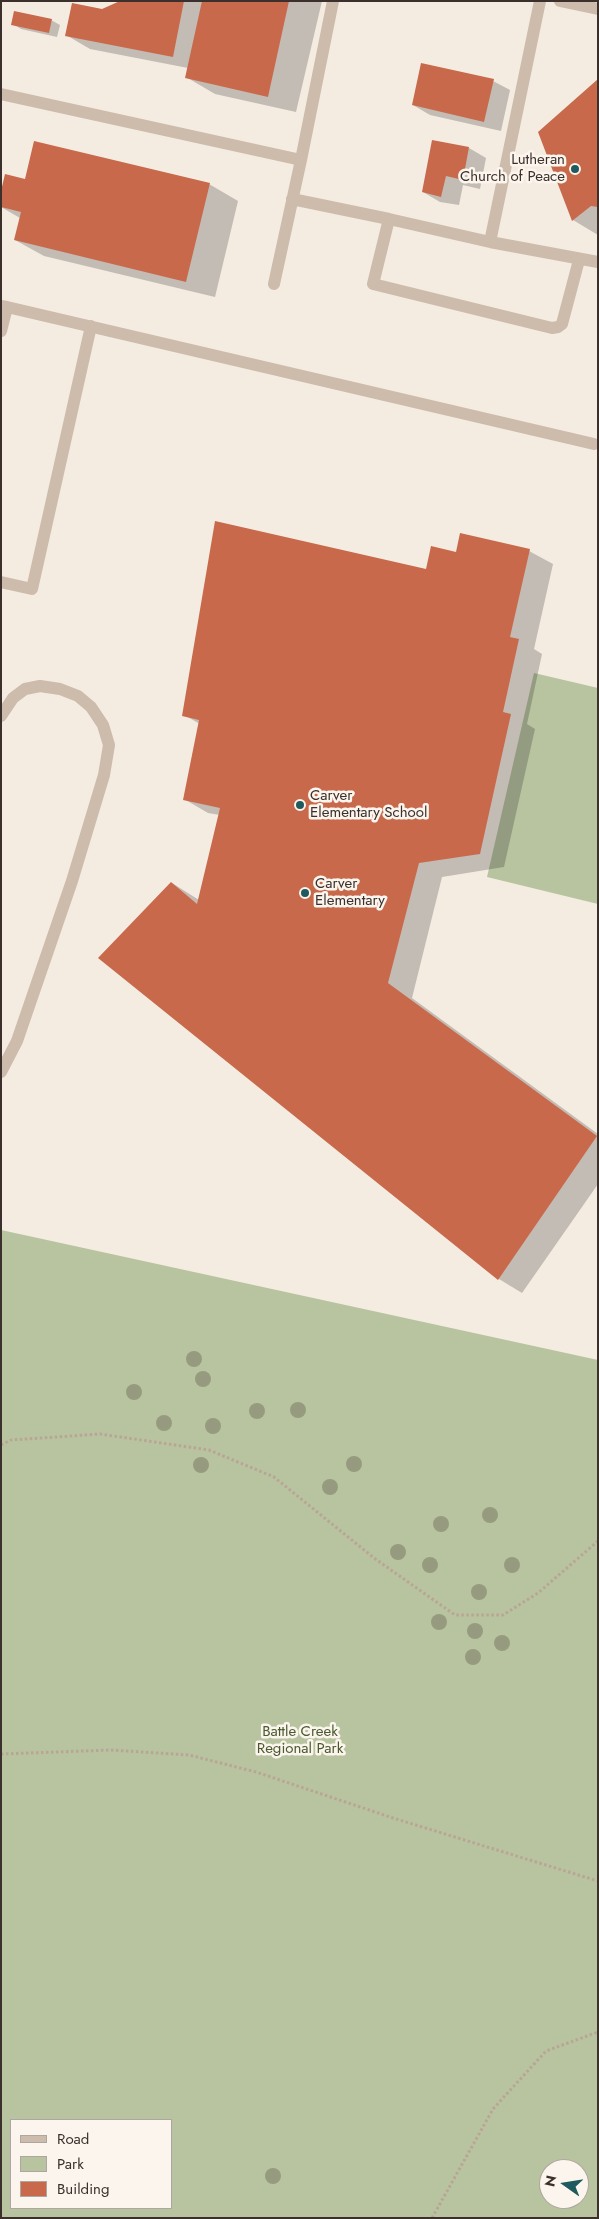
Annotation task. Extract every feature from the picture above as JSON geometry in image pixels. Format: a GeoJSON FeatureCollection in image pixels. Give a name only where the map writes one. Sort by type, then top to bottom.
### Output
{"type":"FeatureCollection","features":[{"type":"Feature","properties":{"kind":"lane"},"geometry":{"type":"LineString","coordinates":[[274,284],[333,1]]}},
{"type":"Feature","properties":{"kind":"lane"},"geometry":{"type":"LineString","coordinates":[[490,242],[540,1]]}},
{"type":"Feature","properties":{"kind":"lane"},"geometry":{"type":"LineString","coordinates":[[560,1],[598,9]]}},
{"type":"Feature","properties":{"kind":"lane"},"geometry":{"type":"LineString","coordinates":[[1,94],[300,160]]}},
{"type":"Feature","properties":{"kind":"lane"},"geometry":{"type":"LineString","coordinates":[[292,199],[490,242],[598,262]]}},
{"type":"Feature","properties":{"kind":"lane"},"geometry":{"type":"LineString","coordinates":[[388,219],[373,284],[552,328],[562,324],[579,260]]}},
{"type":"Feature","properties":{"kind":"lane"},"geometry":{"type":"LineString","coordinates":[[1,331],[4,306],[594,444]]}},
{"type":"Feature","properties":{"kind":"lane"},"geometry":{"type":"LineString","coordinates":[[1,582],[32,589],[91,326]]}},
{"type":"Feature","properties":{"kind":"lane"},"geometry":{"type":"LineString","coordinates":[[1,716],[13,698],[26,689],[40,686],[60,690],[78,696],[91,707],[103,724],[109,745],[104,775],[72,881],[17,1041],[1,1072]]}},
{"type":"Feature","properties":{"kind":"path"},"geometry":{"type":"LineString","coordinates":[[1,1445],[11,1440],[100,1434],[209,1450],[274,1477],[374,1558],[455,1615],[503,1615],[538,1594],[598,1541]]}},
{"type":"Feature","properties":{"kind":"path"},"geometry":{"type":"LineString","coordinates":[[1,1754],[110,1750],[189,1755],[256,1772],[393,1818],[598,1881]]}},
{"type":"Feature","properties":{"kind":"path"},"geometry":{"type":"LineString","coordinates":[[432,2218],[492,2109],[546,2051],[598,2032]]}},
{"type":"Feature","properties":{"kind":"green space"},"geometry":{"type":"Polygon","coordinates":[[[534,673],[598,688],[598,904],[487,877],[534,673]]]}},
{"type":"Feature","properties":{"kind":"green space","name":"Battle Creek Regional Park"},"geometry":{"type":"Polygon","coordinates":[[[1,1230],[598,1360],[598,2218],[1,2218],[1,1230]]]}},
{"type":"Feature","properties":{"kind":"building"},"geometry":{"type":"Polygon","coordinates":[[[120,1],[184,1],[173,57],[65,36],[72,3],[102,9],[120,1]]]}},
{"type":"Feature","properties":{"kind":"building"},"geometry":{"type":"Polygon","coordinates":[[[202,1],[289,1],[268,97],[185,78],[202,1]]]}},
{"type":"Feature","properties":{"kind":"building"},"geometry":{"type":"Polygon","coordinates":[[[14,11],[52,19],[49,33],[11,25],[14,11]]]}},
{"type":"Feature","properties":{"kind":"building"},"geometry":{"type":"Polygon","coordinates":[[[421,63],[494,79],[484,122],[412,105],[421,63]]]}},
{"type":"Feature","properties":{"kind":"building","name":"Lutheran Church of Peace"},"geometry":{"type":"Polygon","coordinates":[[[598,79],[598,207],[591,206],[572,221],[538,132],[598,79]]]}},
{"type":"Feature","properties":{"kind":"building"},"geometry":{"type":"Polygon","coordinates":[[[432,140],[469,147],[463,180],[446,176],[441,197],[422,192],[432,140]]]}},
{"type":"Feature","properties":{"kind":"building"},"geometry":{"type":"Polygon","coordinates":[[[34,141],[210,183],[186,282],[14,240],[21,212],[1,207],[1,191],[5,174],[25,179],[34,141]]]}},
{"type":"Feature","properties":{"kind":"building","name":"Carver Elementary"},"geometry":{"type":"Polygon","coordinates":[[[215,521],[426,569],[431,546],[456,552],[460,533],[530,549],[510,637],[519,639],[503,712],[511,714],[480,854],[419,863],[388,983],[597,1136],[498,1280],[98,958],[171,882],[197,904],[220,808],[183,800],[199,720],[182,716],[215,521]]]}},
{"type":"Feature","properties":{"kind":"place","name":"Lutheran Church of Peace"},"geometry":{"type":"Point","coordinates":[575,169]}},
{"type":"Feature","properties":{"kind":"place","name":"Carver Elementary School"},"geometry":{"type":"Point","coordinates":[300,805]}},
{"type":"Feature","properties":{"kind":"place","name":"Carver Elementary"},"geometry":{"type":"Point","coordinates":[305,893]}}]}
